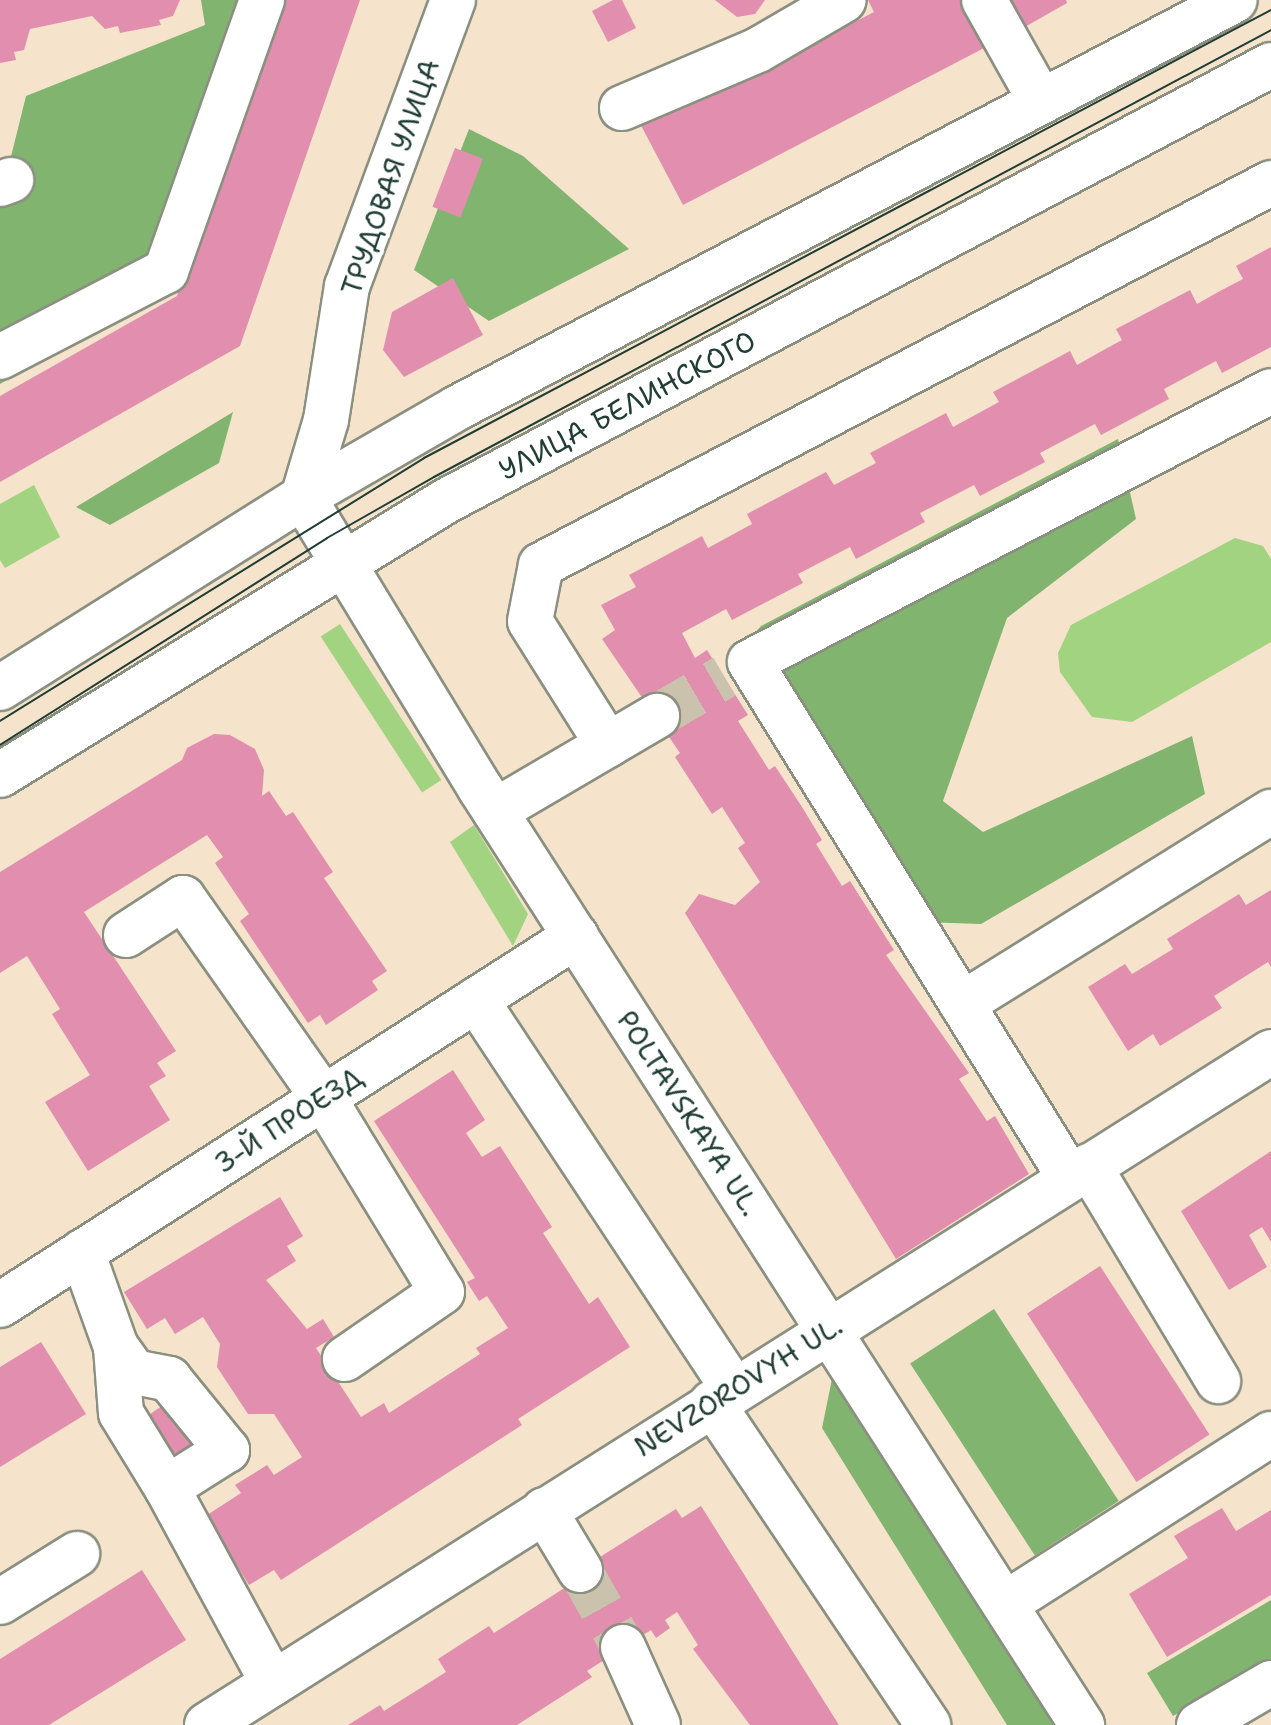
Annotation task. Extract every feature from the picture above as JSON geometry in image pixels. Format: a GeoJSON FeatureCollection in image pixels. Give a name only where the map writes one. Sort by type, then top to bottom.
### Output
{"type":"FeatureCollection","features":[{"type":"Feature","properties":{"kind":"street"},"geometry":{"type":"LineString","coordinates":[[0,357],[166,271],[262,0]]}},
{"type":"Feature","properties":{"kind":"street","name":"ТРУДОВАЯ УЛИЦА"},"geometry":{"type":"LineString","coordinates":[[303,497],[326,420],[347,286],[453,0]]}},
{"type":"Feature","properties":{"kind":"street"},"geometry":{"type":"LineString","coordinates":[[622,108],[758,50],[844,0]]}},
{"type":"Feature","properties":{"kind":"street"},"geometry":{"type":"LineString","coordinates":[[984,0],[1039,98]]}},
{"type":"Feature","properties":{"kind":"street"},"geometry":{"type":"LineString","coordinates":[[0,688],[303,497],[457,408],[1039,98],[1235,0]]}},
{"type":"Feature","properties":{"kind":"street","name":"УЛИЦА БЕЛИНСКОГО"},"geometry":{"type":"LineString","coordinates":[[0,775],[341,561],[1271,65]]}},
{"type":"Feature","properties":{"kind":"street"},"geometry":{"type":"LineString","coordinates":[[608,745],[530,621],[541,565],[1271,183]]}},
{"type":"Feature","properties":{"kind":"street"},"geometry":{"type":"LineString","coordinates":[[1218,1381],[1080,1172],[962,1004],[737,670],[1271,391]]}},
{"type":"Feature","properties":{"kind":"street","name":"POLTAVSKAYA UL."},"geometry":{"type":"LineString","coordinates":[[303,497],[495,811],[1082,1725]]}},
{"type":"Feature","properties":{"kind":"street"},"geometry":{"type":"LineString","coordinates":[[495,811],[657,716]]}},
{"type":"Feature","properties":{"kind":"street"},"geometry":{"type":"LineString","coordinates":[[962,1004],[1271,812]]}},
{"type":"Feature","properties":{"kind":"street"},"geometry":{"type":"LineString","coordinates":[[126,935],[183,898],[323,1097],[442,1292],[345,1359]]}},
{"type":"Feature","properties":{"kind":"street","name":"3-Й ПРОЕЗД"},"geometry":{"type":"LineString","coordinates":[[0,1305],[576,936]]}},
{"type":"Feature","properties":{"kind":"street"},"geometry":{"type":"LineString","coordinates":[[476,1000],[928,1725]]}},
{"type":"Feature","properties":{"kind":"street","name":"NEVZOROVYH UL."},"geometry":{"type":"LineString","coordinates":[[207,1725],[827,1329],[1271,1052]]}},
{"type":"Feature","properties":{"kind":"street"},"geometry":{"type":"LineString","coordinates":[[82,1252],[116,1347],[121,1413],[167,1488],[273,1683]]}},
{"type":"Feature","properties":{"kind":"street"},"geometry":{"type":"LineString","coordinates":[[116,1347],[134,1372],[169,1379],[227,1450],[167,1488]]}},
{"type":"Feature","properties":{"kind":"street"},"geometry":{"type":"LineString","coordinates":[[1005,1604],[1271,1434]]}},
{"type":"Feature","properties":{"kind":"street"},"geometry":{"type":"LineString","coordinates":[[544,1510],[580,1570]]}},
{"type":"Feature","properties":{"kind":"street"},"geometry":{"type":"LineString","coordinates":[[0,1602],[77,1554]]}},
{"type":"Feature","properties":{"kind":"street"},"geometry":{"type":"LineString","coordinates":[[623,1647],[646,1721]]}},
{"type":"Feature","properties":{"kind":"street"},"geometry":{"type":"LineString","coordinates":[[1199,1725],[1271,1683]]}},
{"type":"Feature","properties":{"kind":"green space"},"geometry":{"type":"Polygon","coordinates":[[[201,0],[259,0],[172,286],[0,384],[0,201],[26,96],[205,25],[201,0]]]}},
{"type":"Feature","properties":{"kind":"green space"},"geometry":{"type":"Polygon","coordinates":[[[469,129],[523,156],[629,249],[489,321],[414,270],[469,129]]]}},
{"type":"Feature","properties":{"kind":"green space"},"geometry":{"type":"Polygon","coordinates":[[[233,412],[219,463],[110,525],[76,507],[233,412]]]}},
{"type":"Feature","properties":{"kind":"green space"},"geometry":{"type":"Polygon","coordinates":[[[1118,439],[1136,519],[1007,618],[943,801],[983,832],[1192,736],[1205,794],[981,924],[893,921],[729,661],[761,626],[1118,439]]]}},
{"type":"Feature","properties":{"kind":"green space"},"geometry":{"type":"Polygon","coordinates":[[[34,485],[60,537],[5,568],[0,560],[0,504],[34,485]]]}},
{"type":"Feature","properties":{"kind":"green space"},"geometry":{"type":"Polygon","coordinates":[[[1235,538],[1263,546],[1271,559],[1271,642],[1132,722],[1092,717],[1060,672],[1058,653],[1071,625],[1235,538]]]}},
{"type":"Feature","properties":{"kind":"green space"},"geometry":{"type":"Polygon","coordinates":[[[340,624],[441,780],[422,793],[321,637],[340,624]]]}},
{"type":"Feature","properties":{"kind":"green space"},"geometry":{"type":"Polygon","coordinates":[[[474,825],[528,914],[513,946],[450,842],[474,825]]]}},
{"type":"Feature","properties":{"kind":"green space"},"geometry":{"type":"Polygon","coordinates":[[[994,1309],[1119,1501],[1035,1556],[910,1363],[994,1309]]]}},
{"type":"Feature","properties":{"kind":"green space"},"geometry":{"type":"Polygon","coordinates":[[[833,1374],[1054,1725],[1007,1725],[822,1428],[833,1374]]]}},
{"type":"Feature","properties":{"kind":"green space"},"geometry":{"type":"Polygon","coordinates":[[[1271,1600],[1271,1664],[1173,1716],[1147,1673],[1271,1600]]]}},
{"type":"Feature","properties":{"kind":"building"},"geometry":{"type":"Polygon","coordinates":[[[0,0],[180,0],[173,16],[159,20],[161,25],[120,33],[118,26],[105,29],[92,16],[30,29],[24,50],[14,52],[16,60],[0,63],[0,0]]]}},
{"type":"Feature","properties":{"kind":"building"},"geometry":{"type":"Polygon","coordinates":[[[280,0],[360,0],[240,346],[0,482],[0,396],[177,296],[280,0]]]}},
{"type":"Feature","properties":{"kind":"building"},"geometry":{"type":"Polygon","coordinates":[[[613,0],[622,0],[636,28],[608,42],[592,11],[613,0]]]}},
{"type":"Feature","properties":{"kind":"building"},"geometry":{"type":"Polygon","coordinates":[[[715,0],[765,0],[755,14],[737,17],[715,0]]]}},
{"type":"Feature","properties":{"kind":"building"},"geometry":{"type":"Polygon","coordinates":[[[868,0],[962,0],[986,47],[683,205],[636,116],[711,77],[719,93],[874,12],[868,0]]]}},
{"type":"Feature","properties":{"kind":"building"},"geometry":{"type":"Polygon","coordinates":[[[1008,0],[1066,0],[1067,3],[1023,28],[1008,0]]]}},
{"type":"Feature","properties":{"kind":"building"},"geometry":{"type":"Polygon","coordinates":[[[455,148],[483,159],[460,218],[432,207],[455,148]]]}},
{"type":"Feature","properties":{"kind":"building"},"geometry":{"type":"Polygon","coordinates":[[[1271,247],[1271,347],[1222,373],[1216,361],[1164,389],[1169,399],[1101,435],[1095,424],[1040,453],[1045,462],[980,496],[974,485],[920,513],[925,522],[856,559],[850,547],[798,574],[803,583],[732,620],[726,609],[682,633],[695,658],[707,650],[748,715],[738,721],[769,770],[775,766],[802,807],[822,840],[816,844],[842,886],[850,881],[894,950],[886,955],[969,1073],[959,1079],[987,1121],[995,1116],[1029,1174],[896,1259],[685,913],[699,894],[735,905],[760,882],[738,848],[745,843],[722,807],[712,814],[675,757],[680,753],[602,639],[615,630],[601,605],[636,587],[629,575],[702,536],[708,548],[752,524],[747,514],[826,472],[834,485],[876,463],[870,453],[946,413],[953,427],[999,402],[993,392],[1070,351],[1077,365],[1122,340],[1116,329],[1190,290],[1197,304],[1243,279],[1236,266],[1271,247]]]}},
{"type":"Feature","properties":{"kind":"building"},"geometry":{"type":"Polygon","coordinates":[[[453,278],[483,335],[404,377],[383,350],[392,312],[453,278]]]}},
{"type":"Feature","properties":{"kind":"building"},"geometry":{"type":"Polygon","coordinates":[[[214,734],[230,735],[255,749],[264,770],[262,796],[269,791],[286,816],[293,812],[333,872],[324,878],[387,971],[372,981],[378,990],[326,1025],[320,1015],[308,1023],[240,921],[249,914],[215,863],[223,857],[207,835],[84,912],[176,1051],[157,1063],[166,1076],[149,1086],[170,1120],[88,1171],[45,1102],[90,1075],[52,1014],[60,1009],[27,956],[0,973],[0,872],[182,760],[187,748],[214,734]]]}},
{"type":"Feature","properties":{"kind":"building"},"geometry":{"type":"Polygon","coordinates":[[[1271,890],[1271,967],[1268,962],[1214,996],[1222,1008],[1160,1046],[1153,1034],[1128,1051],[1088,987],[1125,964],[1132,974],[1173,949],[1167,939],[1239,894],[1246,905],[1271,890]]]}},
{"type":"Feature","properties":{"kind":"building"},"geometry":{"type":"Polygon","coordinates":[[[453,1070],[485,1120],[466,1133],[482,1157],[500,1146],[552,1227],[543,1233],[589,1304],[598,1297],[630,1347],[518,1419],[522,1425],[281,1580],[274,1570],[249,1585],[229,1553],[221,1558],[198,1521],[241,1493],[235,1485],[267,1465],[274,1475],[302,1457],[274,1414],[248,1414],[217,1367],[220,1344],[203,1317],[175,1334],[165,1318],[147,1329],[124,1292],[280,1197],[303,1236],[287,1246],[296,1261],[266,1280],[307,1329],[323,1319],[334,1337],[316,1348],[361,1417],[384,1403],[389,1413],[480,1354],[476,1348],[508,1328],[487,1296],[479,1301],[467,1282],[475,1278],[374,1121],[453,1070]]]}},
{"type":"Feature","properties":{"kind":"building"},"geometry":{"type":"Polygon","coordinates":[[[1271,1151],[1271,1242],[1262,1227],[1249,1235],[1267,1267],[1229,1290],[1181,1211],[1271,1151]]]}},
{"type":"Feature","properties":{"kind":"building"},"geometry":{"type":"Polygon","coordinates":[[[1100,1266],[1209,1435],[1137,1482],[1027,1313],[1100,1266]]]}},
{"type":"Feature","properties":{"kind":"building"},"geometry":{"type":"Polygon","coordinates":[[[41,1342],[86,1414],[0,1467],[0,1367],[41,1342]]]}},
{"type":"Feature","properties":{"kind":"building"},"geometry":{"type":"Polygon","coordinates":[[[166,1403],[200,1452],[173,1472],[138,1423],[166,1403]]]}},
{"type":"Feature","properties":{"kind":"building"},"geometry":{"type":"Polygon","coordinates":[[[701,1506],[839,1725],[750,1725],[693,1649],[698,1645],[677,1612],[665,1620],[670,1628],[656,1638],[651,1630],[587,1671],[592,1677],[517,1725],[348,1725],[380,1705],[384,1711],[446,1672],[438,1659],[489,1626],[494,1633],[577,1580],[573,1574],[676,1509],[682,1518],[701,1506]]]}},
{"type":"Feature","properties":{"kind":"building"},"geometry":{"type":"Polygon","coordinates":[[[1222,1508],[1236,1531],[1271,1510],[1271,1595],[1167,1657],[1129,1594],[1188,1558],[1174,1536],[1222,1508]]]}},
{"type":"Feature","properties":{"kind":"building"},"geometry":{"type":"Polygon","coordinates":[[[142,1570],[186,1640],[49,1725],[0,1725],[0,1659],[142,1570]]]}},
{"type":"Feature","properties":{"kind":"tunnel"},"geometry":{"type":"LineString","coordinates":[[657,716],[724,677]]}},
{"type":"Feature","properties":{"kind":"tunnel"},"geometry":{"type":"LineString","coordinates":[[580,1570],[623,1647]]}},
{"type":"Feature","properties":{"kind":"tram line"},"geometry":{"type":"LineString","coordinates":[[0,721],[424,458],[1271,10]]}},
{"type":"Feature","properties":{"kind":"tram line"},"geometry":{"type":"LineString","coordinates":[[0,745],[327,538],[434,477],[1271,30]]}}]}
